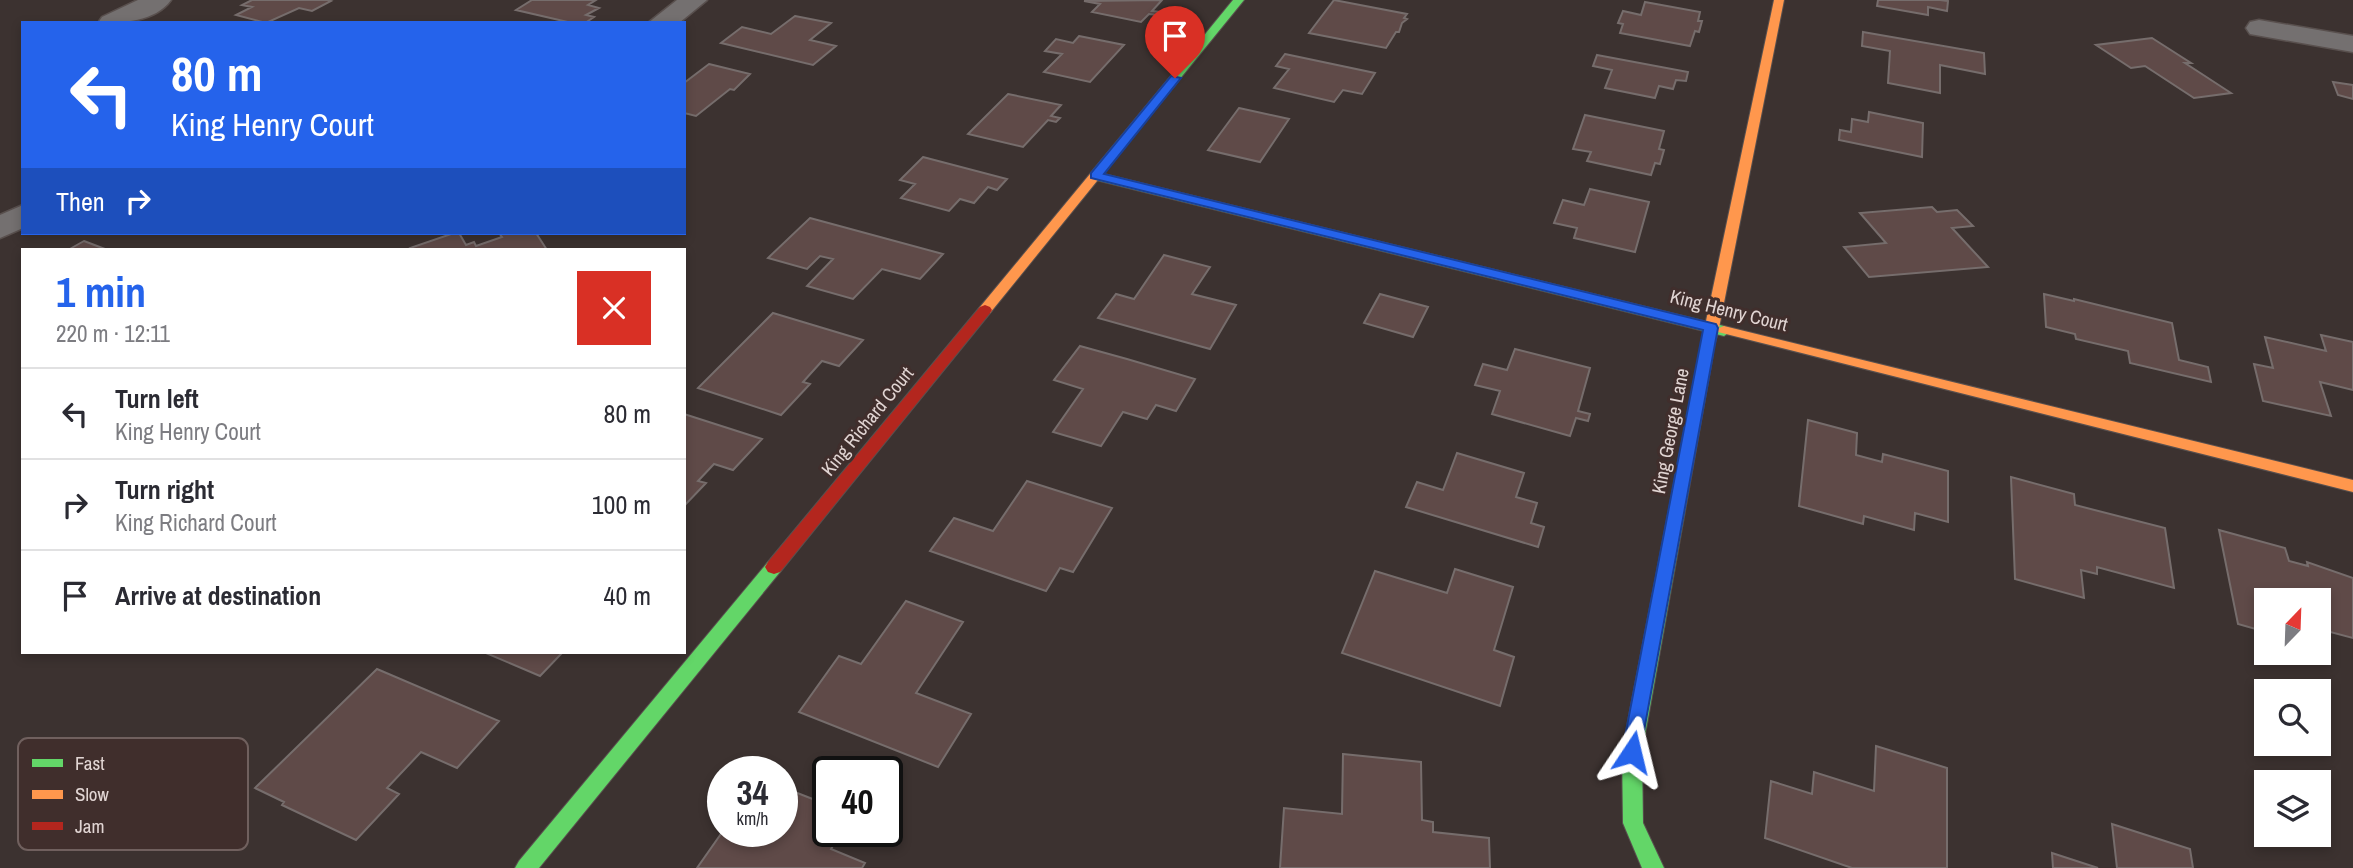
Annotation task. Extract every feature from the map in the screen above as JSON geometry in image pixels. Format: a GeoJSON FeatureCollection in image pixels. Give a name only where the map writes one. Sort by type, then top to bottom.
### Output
{"type":"FeatureCollection","features":[{"type":"Feature","properties":{"kind":"street"},"geometry":{"type":"LineString","coordinates":[[115,21],[158,0]]}},
{"type":"Feature","properties":{"kind":"street"},"geometry":{"type":"LineString","coordinates":[[664,21],[694,0]]}},
{"type":"Feature","properties":{"kind":"street","name":"King Richard Court"},"geometry":{"type":"LineString","coordinates":[[526,868],[1239,0]]}},
{"type":"Feature","properties":{"kind":"street","name":"King George Lane"},"geometry":{"type":"LineString","coordinates":[[1653,868],[1633,824],[1632,752],[1711,328],[1779,0]]}},
{"type":"Feature","properties":{"kind":"street"},"geometry":{"type":"LineString","coordinates":[[2259,28],[2353,44]]}},
{"type":"Feature","properties":{"kind":"street","name":"King Henry Court"},"geometry":{"type":"LineString","coordinates":[[1096,176],[2353,485]]}},
{"type":"Feature","properties":{"kind":"street"},"geometry":{"type":"LineString","coordinates":[[0,228],[21,216]]}},
{"type":"Feature","properties":{"kind":"building"},"geometry":{"type":"Polygon","coordinates":[[[252,0],[331,1],[312,11],[299,8],[270,21],[236,15],[252,7],[242,5],[252,0]]]}},
{"type":"Feature","properties":{"kind":"building"},"geometry":{"type":"Polygon","coordinates":[[[532,0],[596,0],[588,5],[599,8],[586,15],[594,17],[588,21],[563,21],[516,10],[532,0]]]}},
{"type":"Feature","properties":{"kind":"building"},"geometry":{"type":"Polygon","coordinates":[[[1162,0],[1152,11],[1160,12],[1157,15],[1149,14],[1141,22],[1092,12],[1100,4],[1084,1],[1162,0]]]}},
{"type":"Feature","properties":{"kind":"building"},"geometry":{"type":"Polygon","coordinates":[[[1334,0],[1407,14],[1404,18],[1407,19],[1386,48],[1309,33],[1334,0]]]}},
{"type":"Feature","properties":{"kind":"building"},"geometry":{"type":"Polygon","coordinates":[[[1878,0],[1948,1],[1947,11],[1928,7],[1928,15],[1877,6],[1878,0]]]}},
{"type":"Feature","properties":{"kind":"building"},"geometry":{"type":"Polygon","coordinates":[[[1645,2],[1700,12],[1698,21],[1702,21],[1699,32],[1695,31],[1690,46],[1620,33],[1623,24],[1618,23],[1623,11],[1641,15],[1645,2]]]}},
{"type":"Feature","properties":{"kind":"building"},"geometry":{"type":"Polygon","coordinates":[[[795,16],[831,23],[810,40],[836,46],[813,65],[721,43],[742,27],[771,34],[795,16]]]}},
{"type":"Feature","properties":{"kind":"building"},"geometry":{"type":"Polygon","coordinates":[[[1863,32],[1984,53],[1985,74],[1940,65],[1940,93],[1888,83],[1890,51],[1862,46],[1863,32]]]}},
{"type":"Feature","properties":{"kind":"building"},"geometry":{"type":"Polygon","coordinates":[[[1079,36],[1124,45],[1090,82],[1044,72],[1062,54],[1045,51],[1056,39],[1073,43],[1079,36]]]}},
{"type":"Feature","properties":{"kind":"building"},"geometry":{"type":"Polygon","coordinates":[[[2152,38],[2231,93],[2194,98],[2145,66],[2131,68],[2096,45],[2152,38]]]}},
{"type":"Feature","properties":{"kind":"building"},"geometry":{"type":"Polygon","coordinates":[[[1285,54],[1375,73],[1362,94],[1343,90],[1334,102],[1274,88],[1289,69],[1276,66],[1285,54]]]}},
{"type":"Feature","properties":{"kind":"building"},"geometry":{"type":"Polygon","coordinates":[[[1597,55],[1688,72],[1686,81],[1676,80],[1673,89],[1659,86],[1655,98],[1605,88],[1612,70],[1593,66],[1597,55]]]}},
{"type":"Feature","properties":{"kind":"building"},"geometry":{"type":"Polygon","coordinates":[[[709,64],[750,74],[734,90],[730,89],[696,116],[686,114],[686,81],[709,64]]]}},
{"type":"Feature","properties":{"kind":"building"},"geometry":{"type":"Polygon","coordinates":[[[2333,82],[2353,85],[2353,99],[2338,95],[2333,82]]]}},
{"type":"Feature","properties":{"kind":"building"},"geometry":{"type":"Polygon","coordinates":[[[1008,94],[1061,105],[1051,116],[1060,118],[1056,122],[1048,120],[1023,147],[968,134],[1008,94]]]}},
{"type":"Feature","properties":{"kind":"building"},"geometry":{"type":"Polygon","coordinates":[[[1239,108],[1289,119],[1260,162],[1208,150],[1239,108]]]}},
{"type":"Feature","properties":{"kind":"building"},"geometry":{"type":"Polygon","coordinates":[[[1869,112],[1923,123],[1922,157],[1839,140],[1840,130],[1851,132],[1852,119],[1868,122],[1869,112]]]}},
{"type":"Feature","properties":{"kind":"building"},"geometry":{"type":"Polygon","coordinates":[[[1585,115],[1664,131],[1659,149],[1664,150],[1660,164],[1655,163],[1651,175],[1587,161],[1591,152],[1573,149],[1585,115]]]}},
{"type":"Feature","properties":{"kind":"building"},"geometry":{"type":"Polygon","coordinates":[[[923,157],[1007,179],[997,190],[988,187],[974,203],[960,199],[949,211],[901,198],[915,184],[900,180],[923,157]]]}},
{"type":"Feature","properties":{"kind":"building"},"geometry":{"type":"Polygon","coordinates":[[[1590,189],[1649,202],[1635,252],[1574,238],[1577,228],[1554,223],[1563,200],[1584,205],[1590,189]]]}},
{"type":"Feature","properties":{"kind":"building"},"geometry":{"type":"Polygon","coordinates":[[[1932,207],[1937,212],[1957,210],[1973,226],[1952,228],[1988,267],[1869,277],[1844,247],[1886,243],[1860,213],[1932,207]]]}},
{"type":"Feature","properties":{"kind":"building"},"geometry":{"type":"Polygon","coordinates":[[[810,218],[943,254],[920,279],[882,269],[853,299],[807,286],[833,259],[820,256],[807,269],[768,258],[810,218]]]}},
{"type":"Feature","properties":{"kind":"building"},"geometry":{"type":"Polygon","coordinates":[[[448,235],[460,235],[466,245],[474,242],[476,246],[502,237],[500,235],[537,235],[546,248],[410,248],[448,235]]]}},
{"type":"Feature","properties":{"kind":"building"},"geometry":{"type":"Polygon","coordinates":[[[84,241],[102,248],[72,248],[84,241]]]}},
{"type":"Feature","properties":{"kind":"building"},"geometry":{"type":"Polygon","coordinates":[[[1164,255],[1210,267],[1192,294],[1236,305],[1210,349],[1098,318],[1116,294],[1134,299],[1164,255]]]}},
{"type":"Feature","properties":{"kind":"building"},"geometry":{"type":"Polygon","coordinates":[[[1380,294],[1428,307],[1413,337],[1364,323],[1380,294]]]}},
{"type":"Feature","properties":{"kind":"building"},"geometry":{"type":"Polygon","coordinates":[[[2044,294],[2172,323],[2179,360],[2208,367],[2211,382],[2130,363],[2128,351],[2076,339],[2075,334],[2046,327],[2044,294]]]}},
{"type":"Feature","properties":{"kind":"building"},"geometry":{"type":"Polygon","coordinates":[[[773,313],[863,340],[839,366],[822,361],[803,382],[810,384],[781,415],[698,388],[773,313]]]}},
{"type":"Feature","properties":{"kind":"building"},"geometry":{"type":"Polygon","coordinates":[[[2321,335],[2353,342],[2353,390],[2320,382],[2331,416],[2263,401],[2254,364],[2273,368],[2265,337],[2326,351],[2321,335]]]}},
{"type":"Feature","properties":{"kind":"building"},"geometry":{"type":"Polygon","coordinates":[[[1080,346],[1195,379],[1176,411],[1156,405],[1147,419],[1123,412],[1101,446],[1053,432],[1083,389],[1054,380],[1080,346]]]}},
{"type":"Feature","properties":{"kind":"building"},"geometry":{"type":"Polygon","coordinates":[[[1515,349],[1590,368],[1578,411],[1590,414],[1588,421],[1576,418],[1570,436],[1492,414],[1500,391],[1475,385],[1483,364],[1507,370],[1515,349]]]}},
{"type":"Feature","properties":{"kind":"building"},"geometry":{"type":"Polygon","coordinates":[[[686,415],[762,439],[733,470],[714,464],[698,481],[706,483],[686,504],[686,415]]]}},
{"type":"Feature","properties":{"kind":"building"},"geometry":{"type":"Polygon","coordinates":[[[1808,420],[1857,433],[1856,455],[1882,462],[1883,454],[1948,471],[1948,522],[1915,513],[1914,530],[1864,516],[1863,524],[1799,506],[1808,420]]]}},
{"type":"Feature","properties":{"kind":"building"},"geometry":{"type":"Polygon","coordinates":[[[1457,453],[1524,473],[1516,497],[1537,503],[1531,523],[1544,527],[1538,547],[1406,507],[1417,482],[1443,490],[1457,453]]]}},
{"type":"Feature","properties":{"kind":"building"},"geometry":{"type":"Polygon","coordinates":[[[2011,477],[2074,494],[2075,505],[2165,528],[2174,588],[2097,567],[2097,574],[2081,570],[2084,598],[2015,579],[2011,477]]]}},
{"type":"Feature","properties":{"kind":"building"},"geometry":{"type":"Polygon","coordinates":[[[1027,481],[1112,508],[1073,572],[1060,568],[1046,591],[930,551],[954,518],[993,531],[1027,481]]]}},
{"type":"Feature","properties":{"kind":"building"},"geometry":{"type":"Polygon","coordinates":[[[2219,530],[2285,548],[2289,561],[2308,566],[2307,562],[2353,578],[2353,638],[2331,632],[2331,588],[2254,588],[2254,629],[2238,624],[2219,530]]]}},
{"type":"Feature","properties":{"kind":"building"},"geometry":{"type":"Polygon","coordinates":[[[1455,569],[1513,587],[1494,650],[1514,657],[1500,706],[1342,653],[1375,571],[1447,593],[1455,569]]]}},
{"type":"Feature","properties":{"kind":"building"},"geometry":{"type":"Polygon","coordinates":[[[906,601],[963,622],[916,693],[971,714],[938,767],[799,712],[839,656],[861,664],[906,601]]]}},
{"type":"Feature","properties":{"kind":"building"},"geometry":{"type":"Polygon","coordinates":[[[488,654],[561,654],[540,676],[488,654]]]}},
{"type":"Feature","properties":{"kind":"building"},"geometry":{"type":"Polygon","coordinates":[[[377,669],[499,721],[457,768],[421,752],[387,788],[399,794],[356,840],[282,805],[284,802],[255,788],[377,669]]]}},
{"type":"Feature","properties":{"kind":"building"},"geometry":{"type":"Polygon","coordinates":[[[1876,746],[1947,768],[1947,868],[1852,868],[1765,838],[1771,781],[1812,794],[1814,772],[1874,791],[1876,746]]]}},
{"type":"Feature","properties":{"kind":"building"},"geometry":{"type":"Polygon","coordinates":[[[1343,754],[1421,762],[1422,820],[1433,822],[1433,832],[1489,838],[1490,868],[1280,868],[1284,808],[1342,814],[1343,754]]]}},
{"type":"Feature","properties":{"kind":"building"},"geometry":{"type":"Polygon","coordinates":[[[798,793],[812,799],[812,847],[832,847],[831,849],[865,863],[862,868],[697,868],[712,847],[798,847],[798,793]]]}},
{"type":"Feature","properties":{"kind":"building"},"geometry":{"type":"Polygon","coordinates":[[[2112,824],[2190,849],[2193,868],[2117,868],[2112,824]]]}},
{"type":"Feature","properties":{"kind":"building"},"geometry":{"type":"Polygon","coordinates":[[[2052,853],[2098,868],[2053,868],[2052,853]]]}},
{"type":"Feature","properties":{"kind":"traffic: fast"},"geometry":{"type":"LineString","coordinates":[[1170,84],[1239,0]]}},
{"type":"Feature","properties":{"kind":"traffic: fast"},"geometry":{"type":"LineString","coordinates":[[1096,176],[1724,331]]}},
{"type":"Feature","properties":{"kind":"traffic: fast"},"geometry":{"type":"LineString","coordinates":[[1653,868],[1633,823],[1632,752],[1706,354]]}},
{"type":"Feature","properties":{"kind":"traffic: fast"},"geometry":{"type":"LineString","coordinates":[[526,868],[774,567]]}},
{"type":"Feature","properties":{"kind":"traffic: slow"},"geometry":{"type":"LineString","coordinates":[[1706,354],[1779,0]]}},
{"type":"Feature","properties":{"kind":"traffic: slow"},"geometry":{"type":"LineString","coordinates":[[985,310],[1170,84]]}},
{"type":"Feature","properties":{"kind":"traffic: slow"},"geometry":{"type":"LineString","coordinates":[[1724,331],[2353,486]]}},
{"type":"Feature","properties":{"kind":"traffic: jam"},"geometry":{"type":"LineString","coordinates":[[774,567],[985,310]]}},
{"type":"Feature","properties":{"kind":"route"},"geometry":{"type":"LineString","coordinates":[[1175,78],[1096,176],[1711,328],[1632,752]]}}]}
